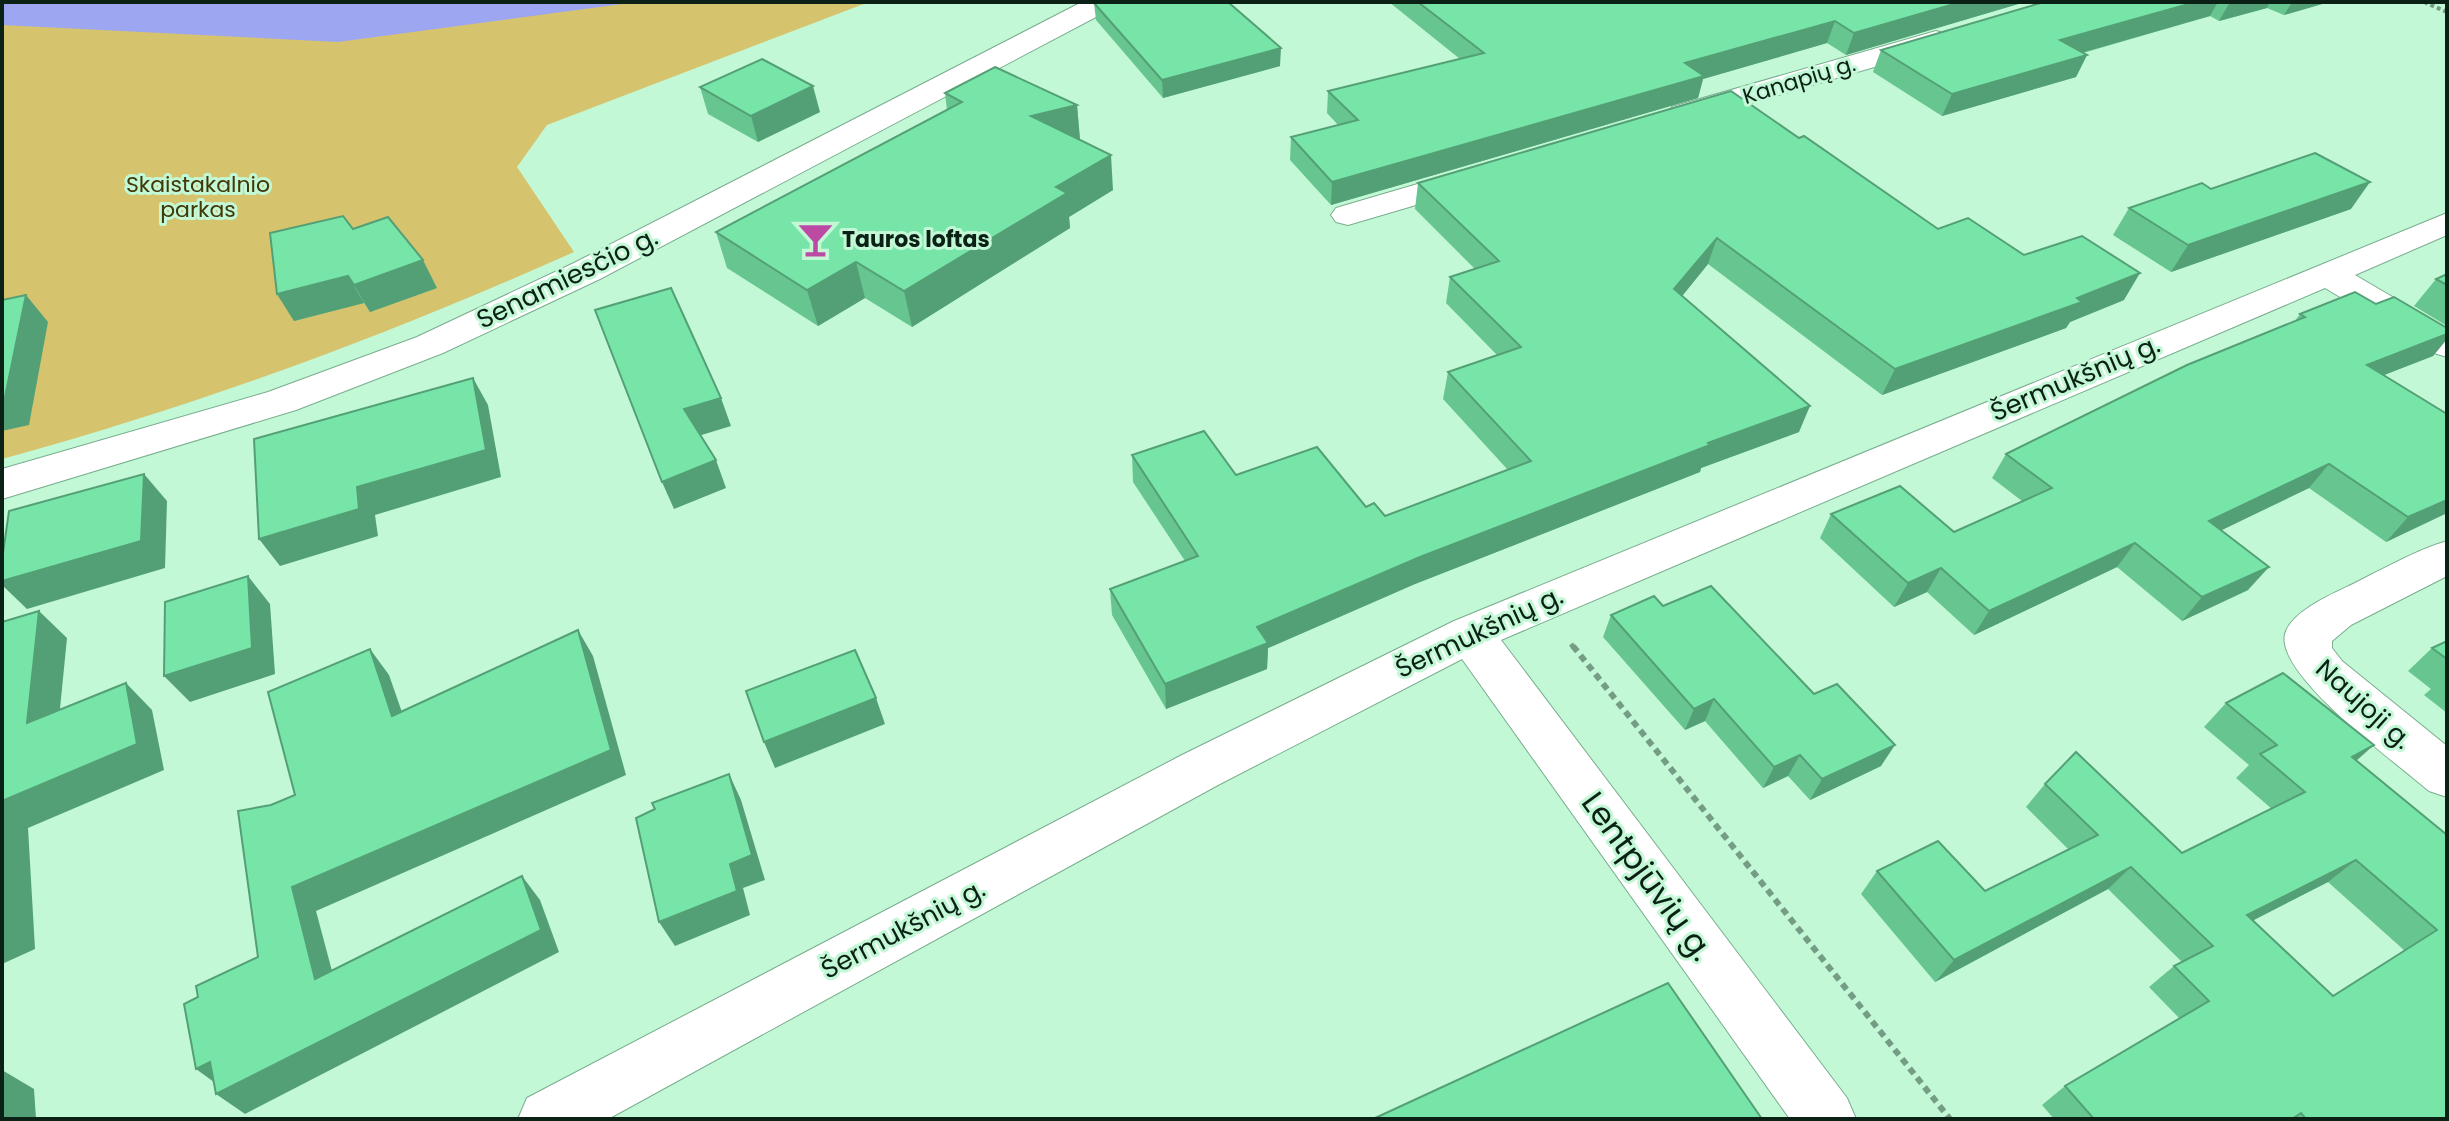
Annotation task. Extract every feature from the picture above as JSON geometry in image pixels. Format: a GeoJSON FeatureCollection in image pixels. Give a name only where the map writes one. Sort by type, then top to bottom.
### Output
{"type":"FeatureCollection","features":[{"type":"Feature","properties":{"kind":"street","name":"Senamiesčio g."},"geometry":{"type":"LineString","coordinates":[[2,484],[282,401],[430,345],[587,271],[1103,2]]}},
{"type":"Feature","properties":{"kind":"street","name":"Kanapių g."},"geometry":{"type":"LineString","coordinates":[[1653,123],[1959,33]]}},
{"type":"Feature","properties":{"kind":"street"},"geometry":{"type":"LineString","coordinates":[[1348,215],[1500,169]]}},
{"type":"Feature","properties":{"kind":"street","name":"Šermukšnių g."},"geometry":{"type":"LineString","coordinates":[[548,1119],[1200,770],[1470,634],[2447,223]]}},
{"type":"Feature","properties":{"kind":"street"},"geometry":{"type":"LineString","coordinates":[[2326,273],[2447,345]]}},
{"type":"Feature","properties":{"kind":"street","name":"Naujoji g."},"geometry":{"type":"LineString","coordinates":[[2447,557],[2335,613],[2308,634],[2309,653],[2325,674],[2447,776]]}},
{"type":"Feature","properties":{"kind":"street","name":"Lentpjūvių g."},"geometry":{"type":"LineString","coordinates":[[1470,634],[1826,1119]]}},
{"type":"Feature","properties":{"kind":"path"},"geometry":{"type":"LineString","coordinates":[[2424,2],[2447,12]]}},
{"type":"Feature","properties":{"kind":"path"},"geometry":{"type":"LineString","coordinates":[[1538,603],[1950,1119]]}},
{"type":"Feature","properties":{"kind":"green space","name":"Skaistakalnio parkas"},"geometry":{"type":"Polygon","coordinates":[[[2,2],[869,2],[547,125],[517,167],[574,252],[292,367],[148,416],[2,459],[2,2]]]}},
{"type":"Feature","properties":{"kind":"water"},"geometry":{"type":"Polygon","coordinates":[[[2,2],[637,2],[338,42],[2,25],[2,2]]]}},
{"type":"Feature","properties":{"kind":"building"},"geometry":{"type":"Polygon","coordinates":[[[1096,2],[1228,2],[1281,48],[1162,80],[1096,2]]]}},
{"type":"Feature","properties":{"kind":"building"},"geometry":{"type":"Polygon","coordinates":[[[1418,2],[1961,2],[1854,33],[1835,21],[1685,63],[1704,76],[1332,182],[1291,137],[1358,120],[1328,91],[1484,53],[1418,2]]]}},
{"type":"Feature","properties":{"kind":"building"},"geometry":{"type":"Polygon","coordinates":[[[2044,2],[2196,2],[2060,40],[2087,55],[1952,94],[1881,50],[2044,2]]]}},
{"type":"Feature","properties":{"kind":"building"},"geometry":{"type":"Polygon","coordinates":[[[762,59],[813,86],[751,116],[700,87],[762,59]]]}},
{"type":"Feature","properties":{"kind":"building"},"geometry":{"type":"Polygon","coordinates":[[[995,67],[1077,105],[1031,116],[1111,155],[1056,187],[1067,193],[904,291],[856,262],[807,290],[716,232],[962,102],[945,93],[995,67]]]}},
{"type":"Feature","properties":{"kind":"building"},"geometry":{"type":"Polygon","coordinates":[[[1731,91],[1799,138],[1804,136],[1938,229],[1968,218],[2024,255],[2082,236],[2140,273],[2077,298],[2082,302],[1895,369],[1717,238],[1674,289],[1810,406],[1420,557],[1257,627],[1268,643],[1165,684],[1110,589],[1198,556],[1132,455],[1204,431],[1236,475],[1317,447],[1366,507],[1374,503],[1385,516],[1531,461],[1448,372],[1521,347],[1450,277],[1499,261],[1418,183],[1731,91]]]}},
{"type":"Feature","properties":{"kind":"building"},"geometry":{"type":"Polygon","coordinates":[[[2315,153],[2370,182],[2188,245],[2129,208],[2202,183],[2211,189],[2315,153]]]}},
{"type":"Feature","properties":{"kind":"building"},"geometry":{"type":"Polygon","coordinates":[[[343,216],[353,229],[388,217],[423,260],[354,285],[348,276],[277,294],[270,233],[343,216]]]}},
{"type":"Feature","properties":{"kind":"building"},"geometry":{"type":"Polygon","coordinates":[[[2447,274],[2447,285],[2436,279],[2447,274]]]}},
{"type":"Feature","properties":{"kind":"building"},"geometry":{"type":"Polygon","coordinates":[[[671,288],[721,398],[684,409],[716,460],[662,482],[595,310],[671,288]]]}},
{"type":"Feature","properties":{"kind":"building"},"geometry":{"type":"Polygon","coordinates":[[[2355,292],[2376,304],[2394,297],[2447,328],[2447,334],[2367,365],[2447,414],[2447,500],[2408,517],[2329,464],[2209,521],[2269,567],[2202,597],[2135,543],[1989,611],[1941,568],[1908,583],[1831,514],[1900,486],[1954,532],[2052,488],[2006,454],[2187,365],[2305,317],[2300,314],[2355,292]]]}},
{"type":"Feature","properties":{"kind":"building"},"geometry":{"type":"Polygon","coordinates":[[[26,295],[5,397],[2,398],[2,300],[26,295]]]}},
{"type":"Feature","properties":{"kind":"building"},"geometry":{"type":"Polygon","coordinates":[[[473,378],[486,450],[357,487],[359,509],[259,539],[254,439],[473,378]]]}},
{"type":"Feature","properties":{"kind":"building"},"geometry":{"type":"Polygon","coordinates":[[[144,474],[141,541],[2,581],[9,511],[144,474]]]}},
{"type":"Feature","properties":{"kind":"building"},"geometry":{"type":"Polygon","coordinates":[[[248,576],[252,648],[164,676],[165,602],[248,576]]]}},
{"type":"Feature","properties":{"kind":"building"},"geometry":{"type":"Polygon","coordinates":[[[1711,586],[1814,694],[1837,684],[1895,745],[1822,779],[1800,755],[1774,767],[1714,699],[1694,709],[1611,615],[1654,596],[1663,606],[1711,586]]]}},
{"type":"Feature","properties":{"kind":"building"},"geometry":{"type":"Polygon","coordinates":[[[39,611],[27,723],[126,683],[137,744],[2,801],[2,622],[39,611]]]}},
{"type":"Feature","properties":{"kind":"building"},"geometry":{"type":"Polygon","coordinates":[[[578,630],[611,750],[292,887],[315,979],[522,876],[541,930],[216,1094],[210,1062],[196,1069],[184,1004],[198,997],[196,986],[258,957],[238,811],[271,805],[295,795],[268,692],[370,649],[392,716],[578,630]]]}},
{"type":"Feature","properties":{"kind":"building"},"geometry":{"type":"Polygon","coordinates":[[[2447,641],[2447,659],[2432,648],[2447,641]]]}},
{"type":"Feature","properties":{"kind":"building"},"geometry":{"type":"Polygon","coordinates":[[[855,650],[876,698],[764,742],[746,691],[855,650]]]}},
{"type":"Feature","properties":{"kind":"building"},"geometry":{"type":"Polygon","coordinates":[[[2283,673],[2374,745],[2352,757],[2447,835],[2447,1119],[2306,1119],[2301,1113],[2292,1119],[2094,1119],[2065,1086],[2209,1001],[2174,966],[2213,946],[2131,867],[1954,960],[1877,871],[1938,841],[1985,891],[2098,835],[2045,784],[2076,752],[2182,853],[2305,792],[2260,754],[2277,745],[2226,703],[2283,673]],[[2356,860],[2247,915],[2333,996],[2437,930],[2356,860]]]}},
{"type":"Feature","properties":{"kind":"building"},"geometry":{"type":"Polygon","coordinates":[[[729,774],[752,855],[730,864],[737,891],[659,922],[636,818],[655,809],[652,803],[729,774]]]}},
{"type":"Feature","properties":{"kind":"building"},"geometry":{"type":"Polygon","coordinates":[[[1668,983],[1762,1119],[1373,1119],[1668,983]]]}},
{"type":"Feature","properties":{"kind":"place","name":"Tauros loftas"},"geometry":{"type":"Point","coordinates":[816,239]}}]}
